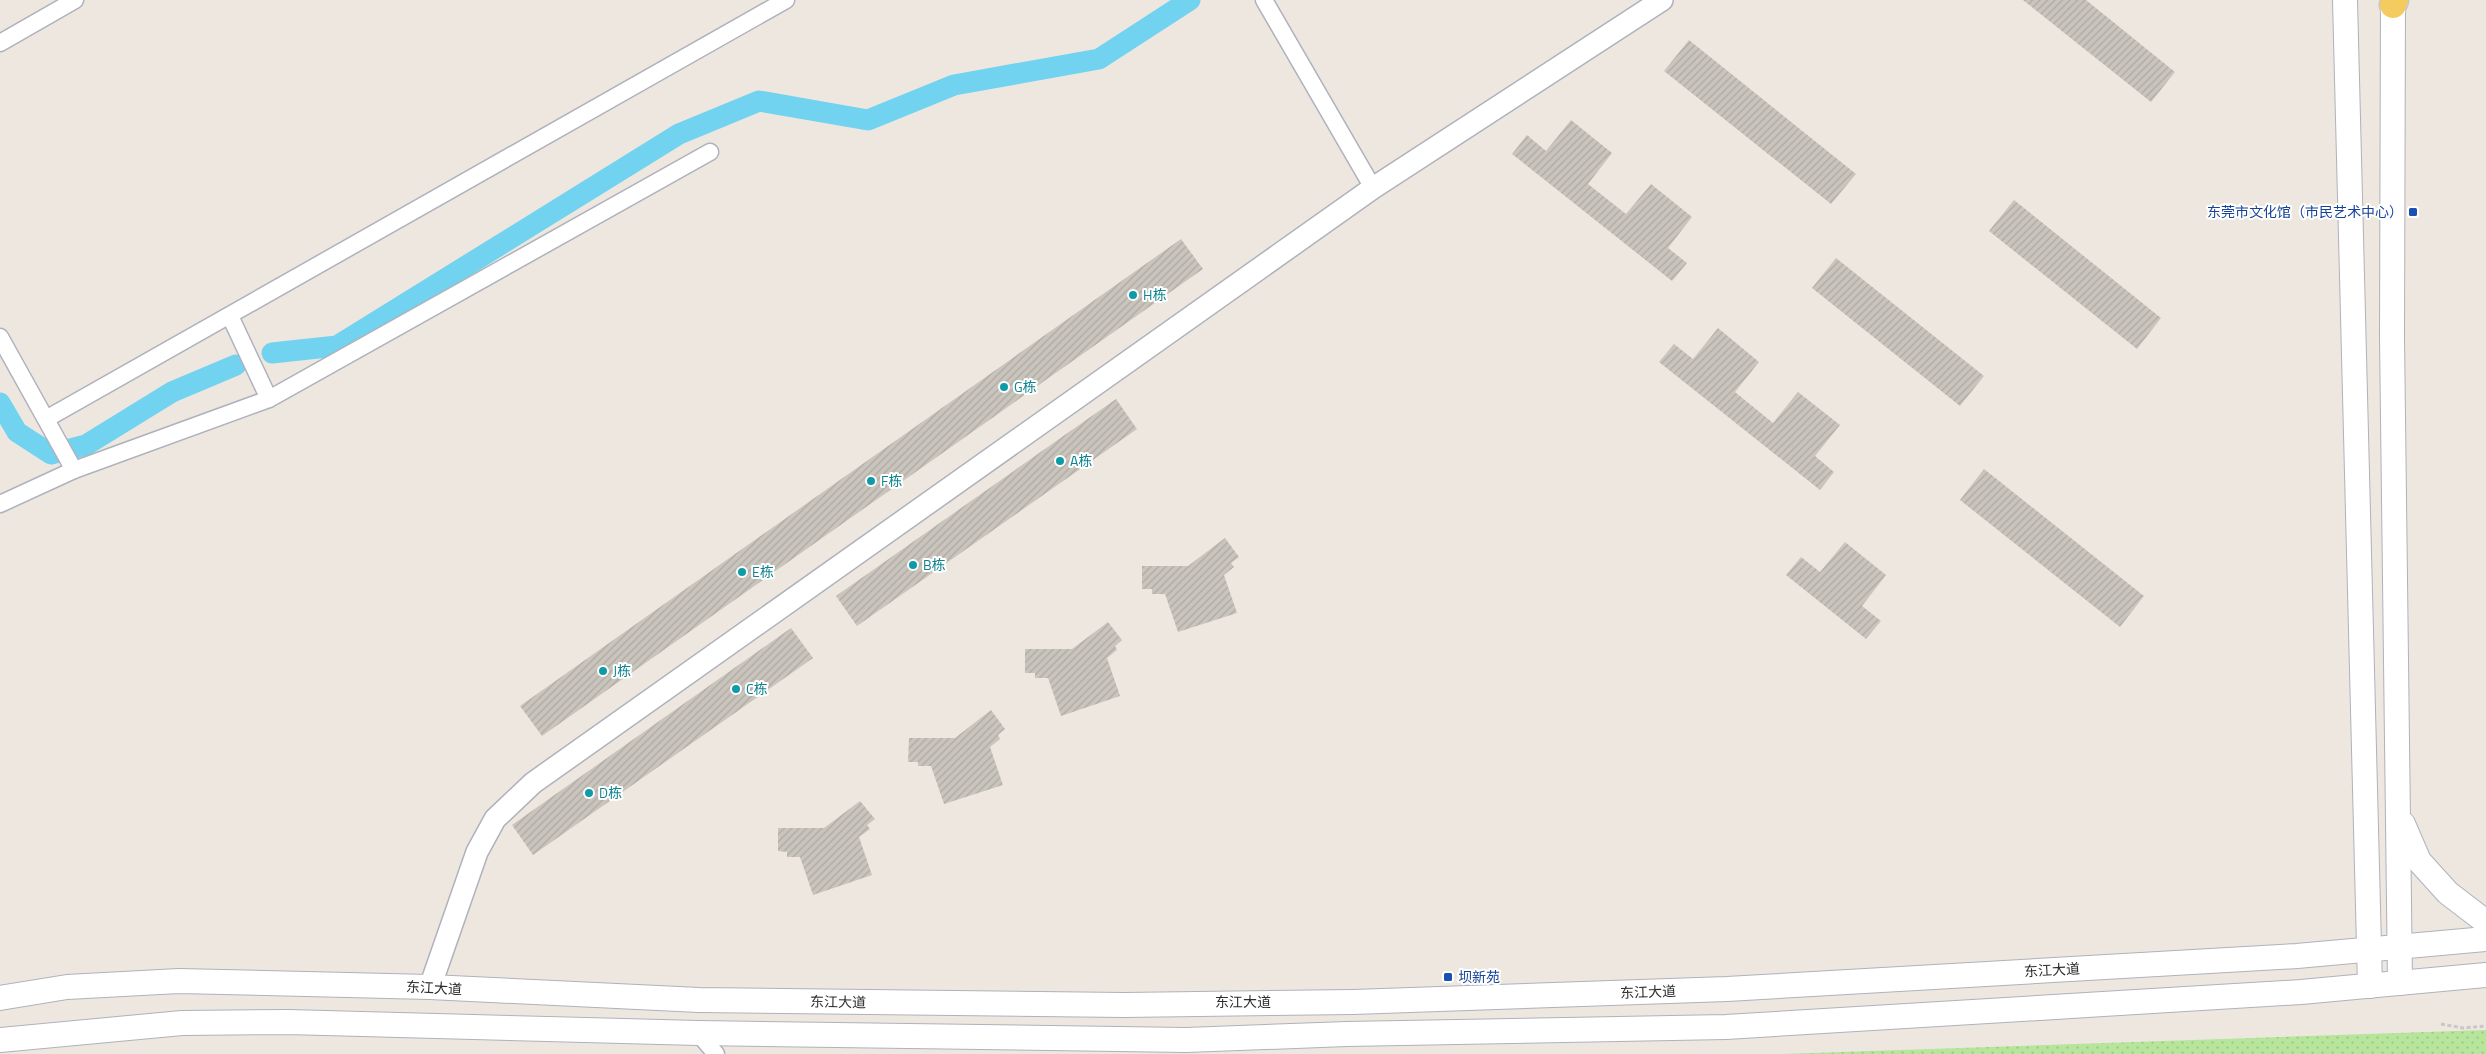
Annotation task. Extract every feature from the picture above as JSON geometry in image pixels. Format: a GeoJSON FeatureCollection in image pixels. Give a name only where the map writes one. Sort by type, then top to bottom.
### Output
{"type":"FeatureCollection","features":[{"type":"Feature","properties":{"kind":"main road"},"geometry":{"type":"LineString","coordinates":[[2345,0],[2370,986]]}},
{"type":"Feature","properties":{"kind":"main road"},"geometry":{"type":"LineString","coordinates":[[2393,2],[2392,337],[2400,983]]}},
{"type":"Feature","properties":{"kind":"main road"},"geometry":{"type":"LineString","coordinates":[[2399,813],[2419,861],[2448,893],[2486,922]]}},
{"type":"Feature","properties":{"kind":"main road","name":"东江大道"},"geometry":{"type":"LineString","coordinates":[[0,998],[67,987],[179,981],[430,987],[699,1000],[1114,1005],[1353,1002],[1727,989],[2297,956],[2486,939]]}},
{"type":"Feature","properties":{"kind":"main road"},"geometry":{"type":"LineString","coordinates":[[0,1040],[182,1023],[278,1022],[1185,1047],[1348,1034],[1726,1027],[2301,992],[2486,975]]}},
{"type":"Feature","properties":{"kind":"street"},"geometry":{"type":"LineString","coordinates":[[0,43],[75,0]]}},
{"type":"Feature","properties":{"kind":"street"},"geometry":{"type":"LineString","coordinates":[[46,419],[786,0]]}},
{"type":"Feature","properties":{"kind":"street"},"geometry":{"type":"LineString","coordinates":[[1264,0],[1373,188]]}},
{"type":"Feature","properties":{"kind":"street"},"geometry":{"type":"LineString","coordinates":[[430,987],[477,852],[495,819],[533,783],[1373,188],[1662,0]]}},
{"type":"Feature","properties":{"kind":"street"},"geometry":{"type":"LineString","coordinates":[[0,504],[74,470],[269,399],[710,152]]}},
{"type":"Feature","properties":{"kind":"street"},"geometry":{"type":"LineString","coordinates":[[230,316],[269,399]]}},
{"type":"Feature","properties":{"kind":"street"},"geometry":{"type":"LineString","coordinates":[[0,337],[74,470]]}},
{"type":"Feature","properties":{"kind":"street"},"geometry":{"type":"LineString","coordinates":[[698,1033],[716,1054]]}},
{"type":"Feature","properties":{"kind":"path"},"geometry":{"type":"LineString","coordinates":[[2441,1024],[2463,1028],[2486,1026]]}},
{"type":"Feature","properties":{"kind":"green space"},"geometry":{"type":"Polygon","coordinates":[[[2486,1030],[2486,1054],[1783,1054],[2486,1030]]]}},
{"type":"Feature","properties":{"kind":"building"},"geometry":{"type":"Polygon","coordinates":[[[2023,0],[2086,0],[2175,72],[2151,102],[2023,0]]]}},
{"type":"Feature","properties":{"kind":"building"},"geometry":{"type":"Polygon","coordinates":[[[1689,40],[1856,174],[1831,204],[1664,71],[1689,40]]]}},
{"type":"Feature","properties":{"kind":"building"},"geometry":{"type":"Polygon","coordinates":[[[1571,120],[1612,153],[1588,184],[1626,214],[1651,184],[1692,217],[1668,248],[1687,263],[1672,281],[1512,154],[1527,135],[1546,151],[1571,120]]]}},
{"type":"Feature","properties":{"kind":"building"},"geometry":{"type":"Polygon","coordinates":[[[2014,200],[2161,318],[2137,349],[1989,231],[2014,200]]]}},
{"type":"Feature","properties":{"kind":"building"},"geometry":{"type":"Polygon","coordinates":[[[1181,239],[1203,269],[542,736],[520,706],[1181,239]]]}},
{"type":"Feature","properties":{"kind":"building"},"geometry":{"type":"Polygon","coordinates":[[[1836,258],[1984,376],[1960,406],[1812,288],[1836,258]]]}},
{"type":"Feature","properties":{"kind":"building"},"geometry":{"type":"Polygon","coordinates":[[[1718,328],[1759,362],[1735,392],[1773,423],[1798,392],[1840,425],[1815,456],[1834,472],[1820,490],[1659,362],[1674,344],[1693,359],[1718,328]]]}},
{"type":"Feature","properties":{"kind":"building"},"geometry":{"type":"Polygon","coordinates":[[[1116,399],[1137,429],[857,626],[836,596],[1116,399]]]}},
{"type":"Feature","properties":{"kind":"building"},"geometry":{"type":"Polygon","coordinates":[[[1984,469],[2144,596],[2120,627],[1960,500],[1984,469]]]}},
{"type":"Feature","properties":{"kind":"building"},"geometry":{"type":"Polygon","coordinates":[[[1225,538],[1239,557],[1231,563],[1234,567],[1224,575],[1237,613],[1178,632],[1165,594],[1152,594],[1152,589],[1142,589],[1142,566],[1188,566],[1225,538]]]}},
{"type":"Feature","properties":{"kind":"building"},"geometry":{"type":"Polygon","coordinates":[[[1845,542],[1886,575],[1862,606],[1881,621],[1866,639],[1786,575],[1801,557],[1820,572],[1845,542]]]}},
{"type":"Feature","properties":{"kind":"building"},"geometry":{"type":"Polygon","coordinates":[[[1108,622],[1122,640],[1115,646],[1117,650],[1107,658],[1120,696],[1061,716],[1048,678],[1035,678],[1035,673],[1025,673],[1025,649],[1072,649],[1108,622]]]}},
{"type":"Feature","properties":{"kind":"building"},"geometry":{"type":"Polygon","coordinates":[[[791,628],[813,658],[533,855],[512,825],[791,628]]]}},
{"type":"Feature","properties":{"kind":"building"},"geometry":{"type":"Polygon","coordinates":[[[991,710],[1005,729],[998,735],[1000,739],[990,747],[1003,785],[944,804],[931,766],[918,766],[918,762],[908,762],[909,738],[955,738],[991,710]]]}},
{"type":"Feature","properties":{"kind":"building"},"geometry":{"type":"Polygon","coordinates":[[[860,801],[875,819],[867,825],[870,829],[859,837],[872,875],[813,895],[800,857],[787,857],[787,852],[778,851],[778,828],[824,828],[860,801]]]}},
{"type":"Feature","properties":{"kind":"waterway"},"geometry":{"type":"LineString","coordinates":[[272,353],[337,346],[679,134],[759,101],[868,120],[954,85],[1099,59],[1190,0]]}},
{"type":"Feature","properties":{"kind":"waterway"},"geometry":{"type":"LineString","coordinates":[[0,403],[17,432],[51,454],[86,445],[172,392],[236,365]]}},
{"type":"Feature","properties":{"kind":"place","name":"东莞市文化馆（市民艺术中心）"},"geometry":{"type":"Point","coordinates":[2413,212]}},
{"type":"Feature","properties":{"kind":"place","name":"H栋"},"geometry":{"type":"Point","coordinates":[1133,295]}},
{"type":"Feature","properties":{"kind":"place","name":"G栋"},"geometry":{"type":"Point","coordinates":[1004,387]}},
{"type":"Feature","properties":{"kind":"place","name":"A栋"},"geometry":{"type":"Point","coordinates":[1060,461]}},
{"type":"Feature","properties":{"kind":"place","name":"F栋"},"geometry":{"type":"Point","coordinates":[871,481]}},
{"type":"Feature","properties":{"kind":"place","name":"B栋"},"geometry":{"type":"Point","coordinates":[913,565]}},
{"type":"Feature","properties":{"kind":"place","name":"E栋"},"geometry":{"type":"Point","coordinates":[742,572]}},
{"type":"Feature","properties":{"kind":"place","name":"J栋"},"geometry":{"type":"Point","coordinates":[603,671]}},
{"type":"Feature","properties":{"kind":"place","name":"C栋"},"geometry":{"type":"Point","coordinates":[736,689]}},
{"type":"Feature","properties":{"kind":"place","name":"D栋"},"geometry":{"type":"Point","coordinates":[589,793]}},
{"type":"Feature","properties":{"kind":"place","name":"坝新苑"},"geometry":{"type":"Point","coordinates":[1448,977]}}]}
